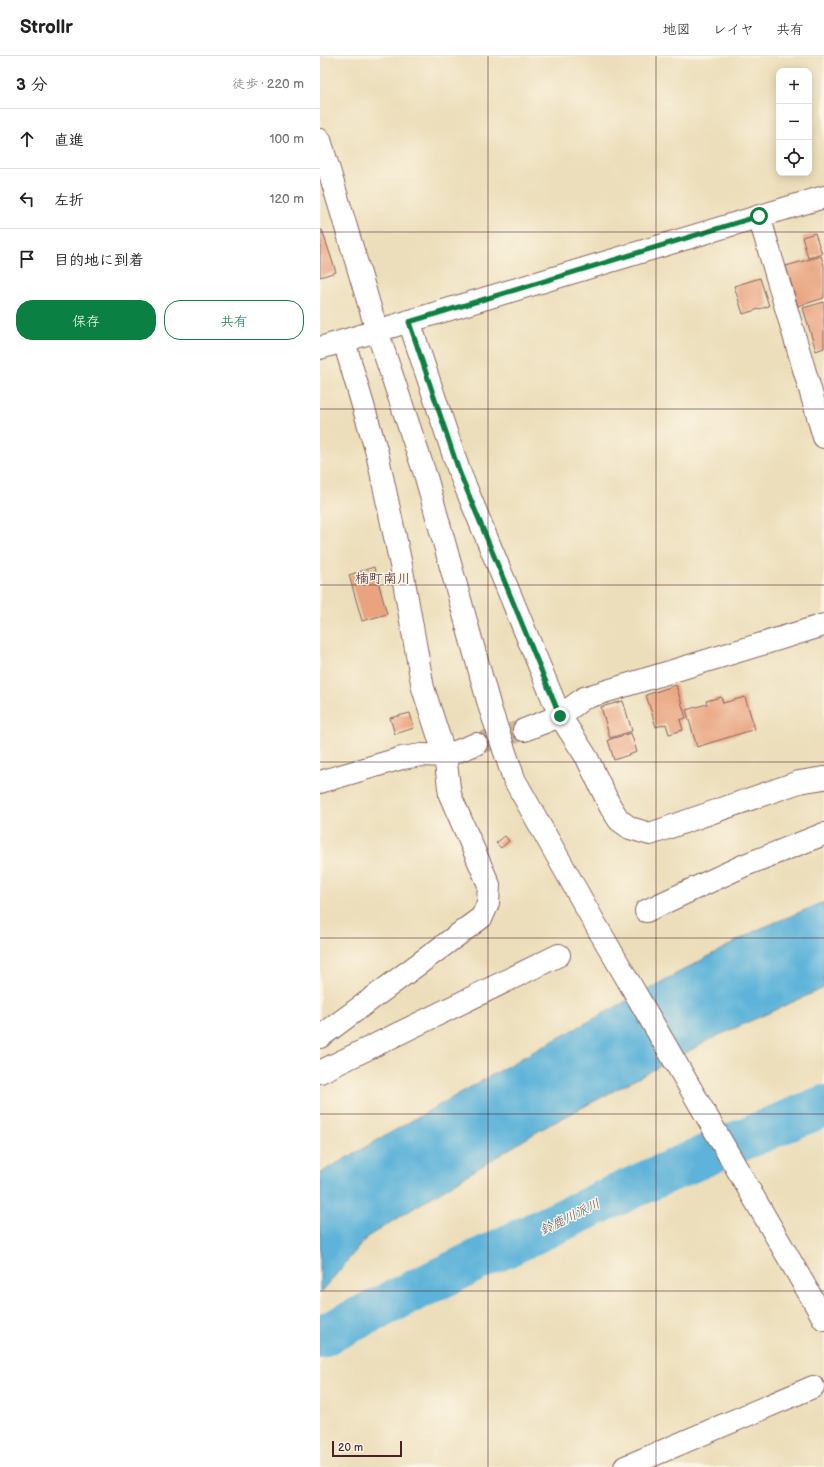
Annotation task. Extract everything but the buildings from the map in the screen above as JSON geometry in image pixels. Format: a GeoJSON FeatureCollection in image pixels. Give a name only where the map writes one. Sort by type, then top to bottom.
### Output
{"type":"FeatureCollection","features":[{"type":"Feature","properties":{"kind":"street"},"geometry":{"type":"LineString","coordinates":[[320,140],[377,331],[426,477],[490,708],[514,779],[592,920],[824,1319]]}},
{"type":"Feature","properties":{"kind":"street"},"geometry":{"type":"LineString","coordinates":[[320,348],[824,196]]}},
{"type":"Feature","properties":{"kind":"street"},"geometry":{"type":"LineString","coordinates":[[759,216],[824,437]]}},
{"type":"Feature","properties":{"kind":"street"},"geometry":{"type":"LineString","coordinates":[[409,322],[459,471],[560,716],[587,758],[610,806],[619,820],[630,828],[650,834],[799,782],[824,778]]}},
{"type":"Feature","properties":{"kind":"street"},"geometry":{"type":"LineString","coordinates":[[320,1037],[482,917],[488,903],[489,885],[450,795],[445,756],[423,688],[401,565],[377,453],[344,341]]}},
{"type":"Feature","properties":{"kind":"street"},"geometry":{"type":"LineString","coordinates":[[524,730],[560,716],[584,698],[824,625]]}},
{"type":"Feature","properties":{"kind":"street"},"geometry":{"type":"LineString","coordinates":[[320,782],[402,758],[422,755],[445,756],[476,744]]}},
{"type":"Feature","properties":{"kind":"street"},"geometry":{"type":"LineString","coordinates":[[646,911],[745,865],[824,834]]}},
{"type":"Feature","properties":{"kind":"street"},"geometry":{"type":"LineString","coordinates":[[320,1072],[559,955]]}},
{"type":"Feature","properties":{"kind":"street"},"geometry":{"type":"LineString","coordinates":[[625,1467],[812,1387]]}},
{"type":"Feature","properties":{"kind":"water"},"geometry":{"type":"Polygon","coordinates":[[[824,902],[824,988],[717,1036],[540,1130],[367,1237],[320,1294],[320,1173],[520,1059],[757,930],[824,902]]]}},
{"type":"Feature","properties":{"kind":"waterway","name":"鈴鹿川派川"},"geometry":{"type":"LineString","coordinates":[[320,1337],[445,1276],[633,1188],[760,1132],[824,1106]]}},
{"type":"Feature","properties":{"kind":"tunnel"},"geometry":{"type":"LineString","coordinates":[[476,744],[524,730]]}},
{"type":"Feature","properties":{"kind":"district","name":"楠町南川"},"geometry":{"type":"Point","coordinates":[383,578]}},
{"type":"Feature","properties":{"kind":"route"},"geometry":{"type":"LineString","coordinates":[[560,716],[459,471],[409,322],[759,216]]}}]}
